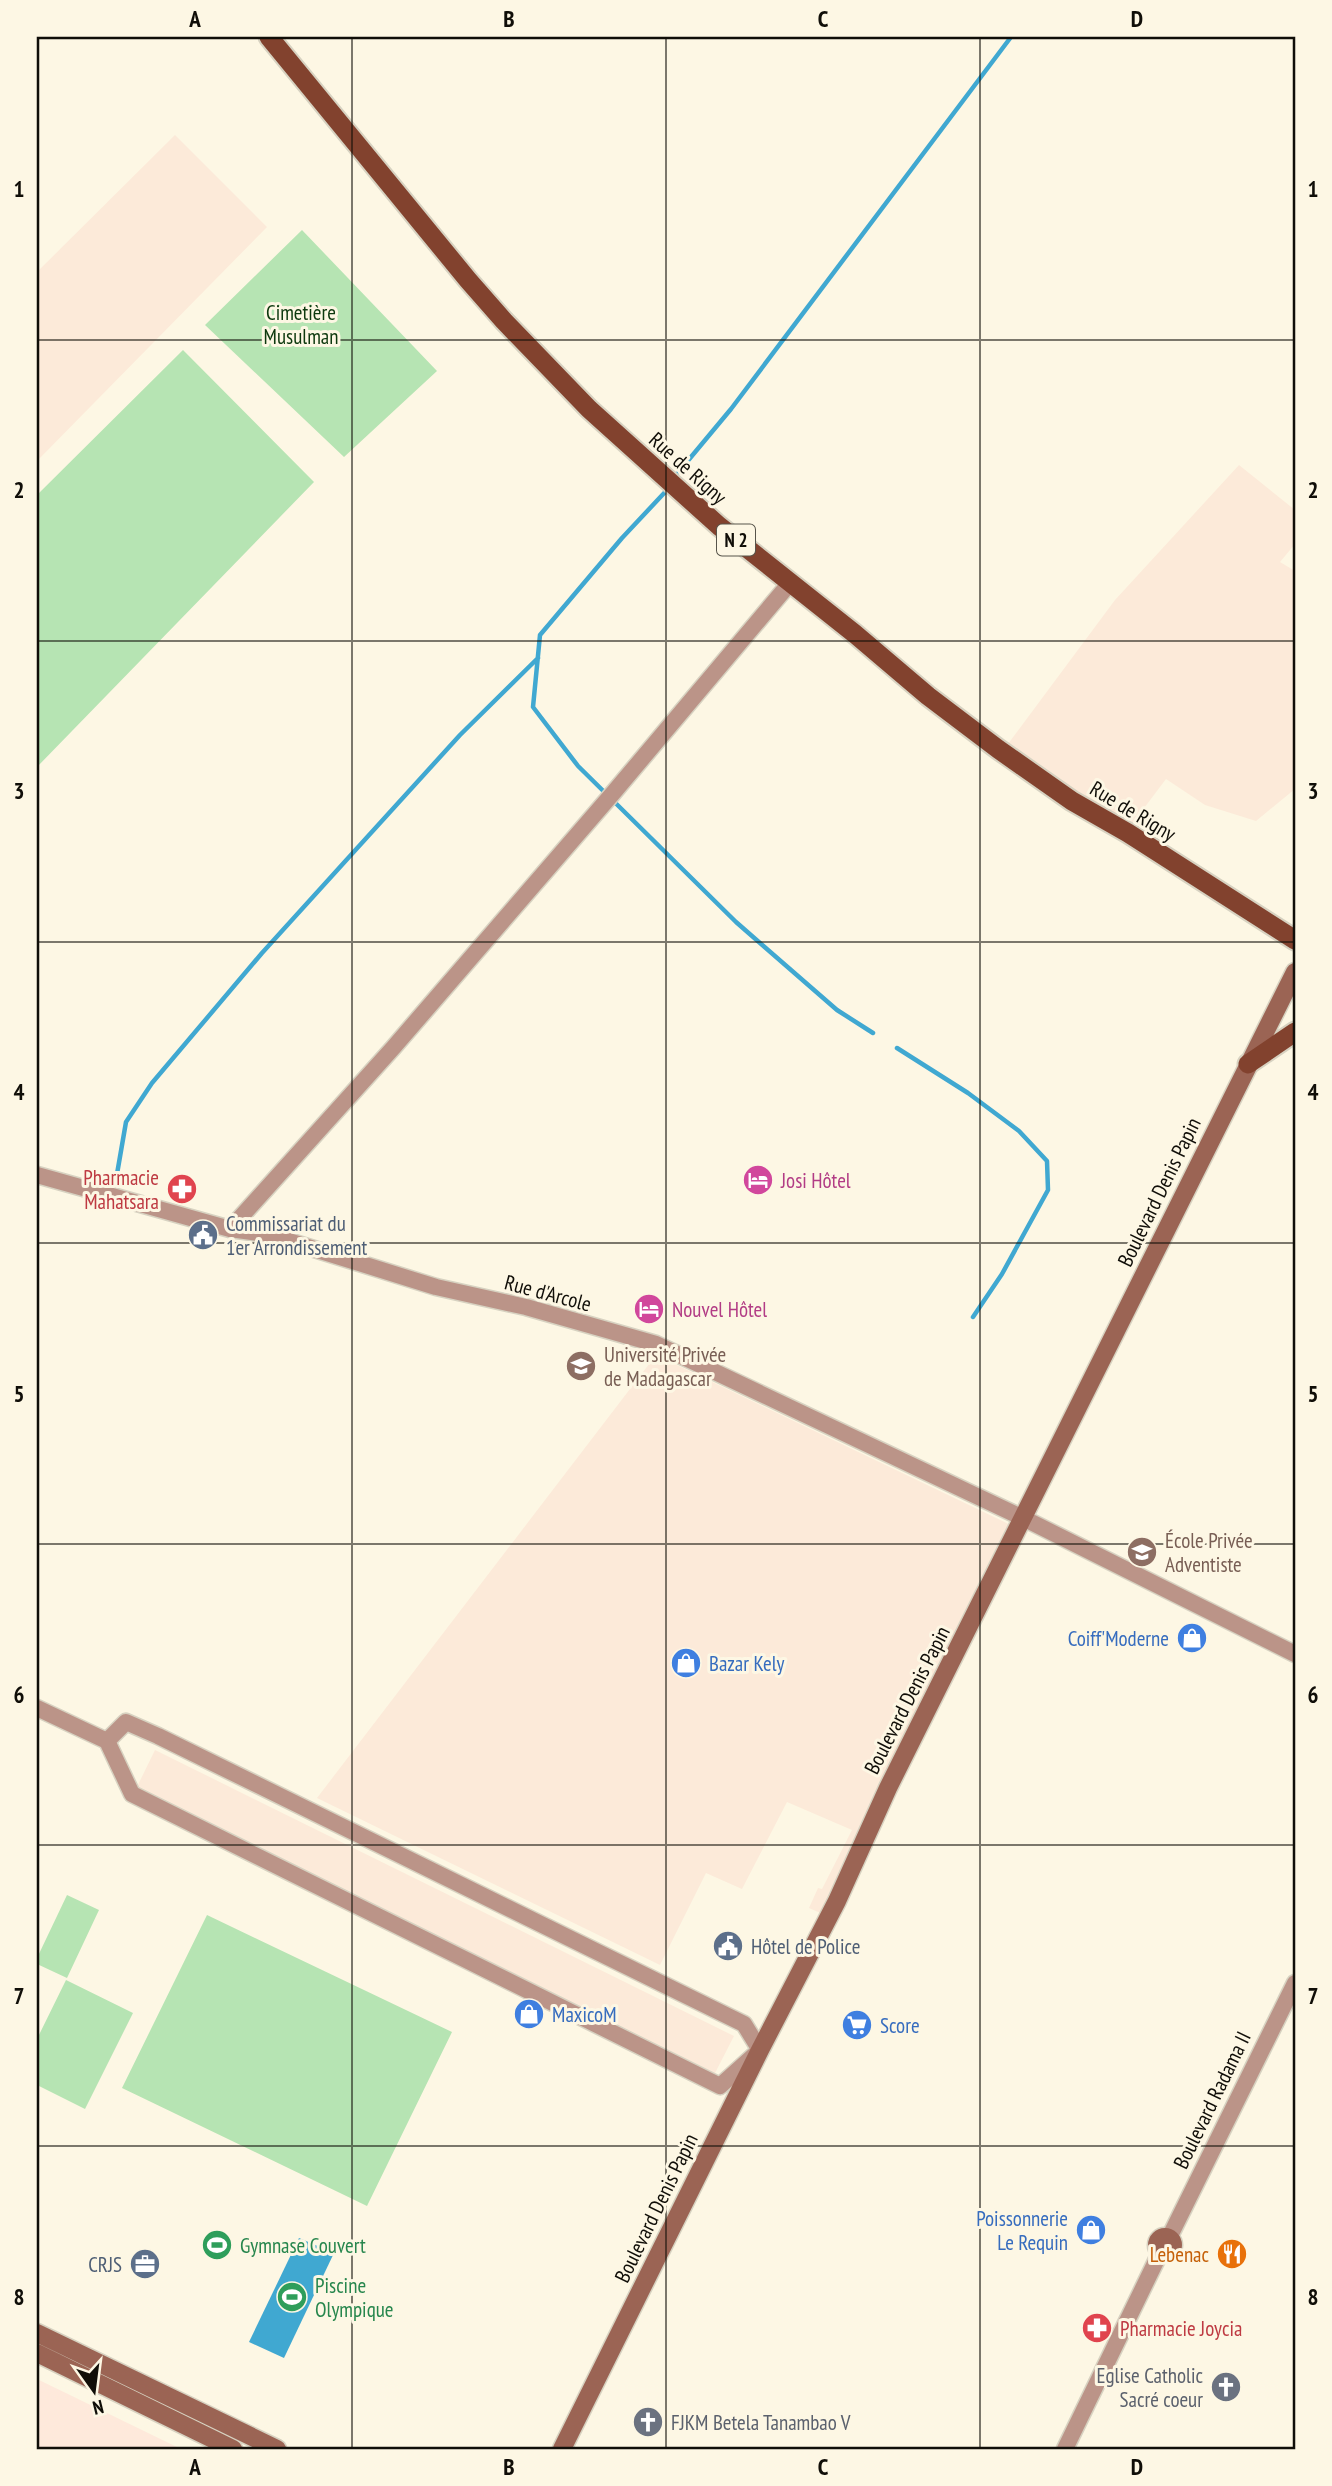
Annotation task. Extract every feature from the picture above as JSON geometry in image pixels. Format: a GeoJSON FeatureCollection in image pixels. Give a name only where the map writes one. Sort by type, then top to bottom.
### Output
{"type":"FeatureCollection","features":[{"type":"Feature","properties":{"kind":"main road","name":"Rue de Rigny"},"geometry":{"type":"LineString","coordinates":[[269,37],[468,281],[589,409],[719,526],[928,696],[998,749],[1072,801],[1128,833],[1295,940]]}},
{"type":"Feature","properties":{"kind":"main road","name":"Boulevard Denis Papin"},"geometry":{"type":"LineString","coordinates":[[562,2449],[837,1901],[888,1788],[1295,972]]}},
{"type":"Feature","properties":{"kind":"main road"},"geometry":{"type":"LineString","coordinates":[[1248,1064],[1295,1032]]}},
{"type":"Feature","properties":{"kind":"main road"},"geometry":{"type":"LineString","coordinates":[[37,2333],[277,2449]]}},
{"type":"Feature","properties":{"kind":"main road"},"geometry":{"type":"LineString","coordinates":[[37,2353],[233,2449]]}},
{"type":"Feature","properties":{"kind":"street"},"geometry":{"type":"LineString","coordinates":[[230,1229],[393,1048],[790,583]]}},
{"type":"Feature","properties":{"kind":"street","name":"Rue d'Arcole"},"geometry":{"type":"LineString","coordinates":[[37,1175],[230,1229],[266,1234],[436,1287],[526,1307],[656,1344],[1023,1518],[1295,1654]]}},
{"type":"Feature","properties":{"kind":"street"},"geometry":{"type":"LineString","coordinates":[[37,1708],[107,1741],[132,1794],[720,2086],[760,2050],[744,2024],[158,1736],[126,1722],[107,1741]]}},
{"type":"Feature","properties":{"kind":"street","name":"Boulevard Radama II"},"geometry":{"type":"LineString","coordinates":[[1065,2449],[1295,1983]]}},
{"type":"Feature","properties":{"kind":"shaded area"},"geometry":{"type":"Polygon","coordinates":[[[175,135],[267,227],[37,461],[37,272],[175,135]]]}},
{"type":"Feature","properties":{"kind":"shaded area"},"geometry":{"type":"Polygon","coordinates":[[[1239,465],[1295,510],[1295,544],[1280,562],[1295,571],[1295,789],[1256,821],[1205,805],[1166,779],[1129,828],[1005,748],[1115,600],[1239,465]]]}},
{"type":"Feature","properties":{"kind":"shaded area","name":"Bazar Kely"},"geometry":{"type":"Polygon","coordinates":[[[656,1355],[1019,1529],[825,1915],[809,1908],[818,1888],[822,1889],[852,1830],[787,1802],[742,1889],[706,1873],[660,1965],[317,1798],[656,1355]]]}},
{"type":"Feature","properties":{"kind":"shaded area"},"geometry":{"type":"Polygon","coordinates":[[[155,1750],[734,2036],[713,2077],[135,1791],[155,1750]]]}},
{"type":"Feature","properties":{"kind":"shaded area"},"geometry":{"type":"Polygon","coordinates":[[[37,2379],[181,2449],[37,2449],[37,2379]]]}},
{"type":"Feature","properties":{"kind":"green space","name":"Cimetière Musulman"},"geometry":{"type":"Polygon","coordinates":[[[302,230],[437,371],[344,457],[205,325],[302,230]]]}},
{"type":"Feature","properties":{"kind":"green space"},"geometry":{"type":"Polygon","coordinates":[[[183,350],[314,482],[37,767],[37,495],[183,350]]]}},
{"type":"Feature","properties":{"kind":"green space"},"geometry":{"type":"Polygon","coordinates":[[[67,1895],[99,1910],[67,1978],[37,1964],[37,1958],[67,1895]]]}},
{"type":"Feature","properties":{"kind":"green space"},"geometry":{"type":"Polygon","coordinates":[[[207,1915],[452,2032],[367,2206],[122,2088],[207,1915]]]}},
{"type":"Feature","properties":{"kind":"green space"},"geometry":{"type":"Polygon","coordinates":[[[66,1980],[133,2013],[85,2109],[37,2085],[37,2039],[66,1980]]]}},
{"type":"Feature","properties":{"kind":"water","name":"Piscine Olympique"},"geometry":{"type":"Polygon","coordinates":[[[299,2238],[334,2253],[284,2358],[249,2342],[299,2238]]]}},
{"type":"Feature","properties":{"kind":"waterway"},"geometry":{"type":"LineString","coordinates":[[676,475],[731,409],[1011,37]]}},
{"type":"Feature","properties":{"kind":"waterway"},"geometry":{"type":"LineString","coordinates":[[667,490],[622,538],[540,635],[533,707],[578,766],[736,922],[837,1010],[873,1033]]}},
{"type":"Feature","properties":{"kind":"waterway"},"geometry":{"type":"LineString","coordinates":[[117,1174],[126,1122],[152,1083],[262,953],[350,856],[460,735],[538,658]]}},
{"type":"Feature","properties":{"kind":"waterway"},"geometry":{"type":"LineString","coordinates":[[897,1048],[968,1093],[1019,1131],[1047,1161],[1048,1190],[1002,1274],[973,1317]]}},
{"type":"Feature","properties":{"kind":"place","name":"Josi Hôtel"},"geometry":{"type":"Point","coordinates":[758,1180]}},
{"type":"Feature","properties":{"kind":"place","name":"Pharmacie Mahatsara"},"geometry":{"type":"Point","coordinates":[182,1189]}},
{"type":"Feature","properties":{"kind":"place","name":"Commissariat du 1er Arrondissement"},"geometry":{"type":"Point","coordinates":[203,1235]}},
{"type":"Feature","properties":{"kind":"place","name":"Nouvel Hôtel"},"geometry":{"type":"Point","coordinates":[649,1309]}},
{"type":"Feature","properties":{"kind":"place","name":"Université Privée de Madagascar"},"geometry":{"type":"Point","coordinates":[581,1366]}},
{"type":"Feature","properties":{"kind":"place","name":"École Privée Adventiste"},"geometry":{"type":"Point","coordinates":[1142,1552]}},
{"type":"Feature","properties":{"kind":"place","name":"Coiff'Moderne"},"geometry":{"type":"Point","coordinates":[1192,1638]}},
{"type":"Feature","properties":{"kind":"place","name":"Bazar Kely"},"geometry":{"type":"Point","coordinates":[686,1663]}},
{"type":"Feature","properties":{"kind":"place","name":"Hôtel de Police"},"geometry":{"type":"Point","coordinates":[728,1946]}},
{"type":"Feature","properties":{"kind":"place","name":"MaxicoM"},"geometry":{"type":"Point","coordinates":[529,2014]}},
{"type":"Feature","properties":{"kind":"place","name":"Score"},"geometry":{"type":"Point","coordinates":[857,2025]}},
{"type":"Feature","properties":{"kind":"place","name":"Poissonnerie Le Requin"},"geometry":{"type":"Point","coordinates":[1091,2230]}},
{"type":"Feature","properties":{"kind":"place","name":"Gymnase Couvert"},"geometry":{"type":"Point","coordinates":[217,2245]}},
{"type":"Feature","properties":{"kind":"place","name":"Lebenac"},"geometry":{"type":"Point","coordinates":[1232,2254]}},
{"type":"Feature","properties":{"kind":"place","name":"CRJS"},"geometry":{"type":"Point","coordinates":[145,2264]}},
{"type":"Feature","properties":{"kind":"place","name":"Piscine Olympique"},"geometry":{"type":"Point","coordinates":[292,2297]}},
{"type":"Feature","properties":{"kind":"place","name":"Pharmacie Joycia"},"geometry":{"type":"Point","coordinates":[1097,2328]}},
{"type":"Feature","properties":{"kind":"place","name":"Eglise Catholic Sacré coeur"},"geometry":{"type":"Point","coordinates":[1226,2387]}},
{"type":"Feature","properties":{"kind":"place","name":"FJKM Betela Tanambao V"},"geometry":{"type":"Point","coordinates":[648,2422]}}]}
